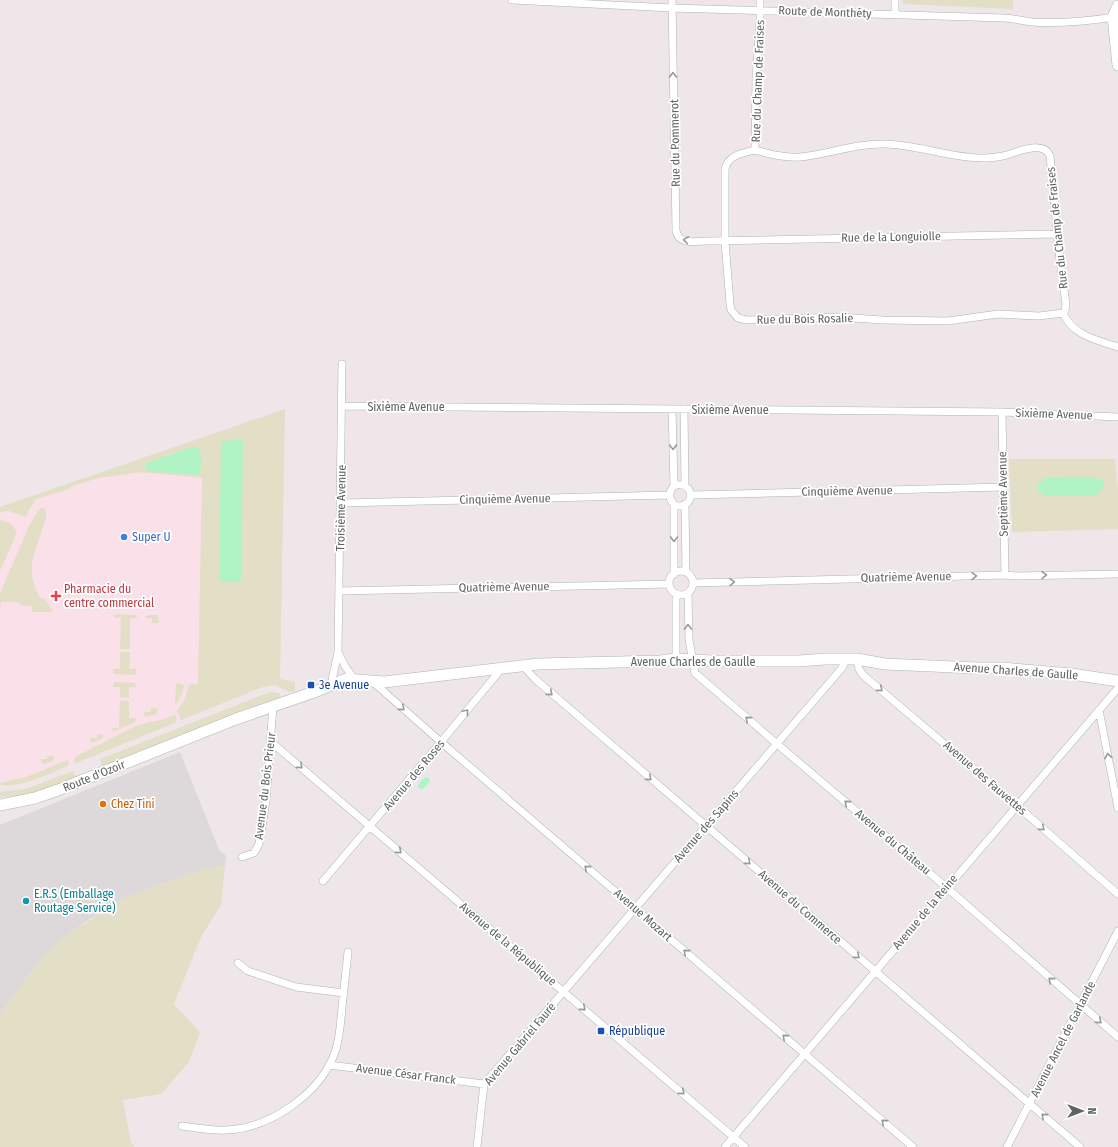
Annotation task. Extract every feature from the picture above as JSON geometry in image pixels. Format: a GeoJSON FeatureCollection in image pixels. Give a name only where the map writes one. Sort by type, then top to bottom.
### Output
{"type":"FeatureCollection","features":[{"type":"Feature","properties":{"kind":"main road"},"geometry":{"type":"LineString","coordinates":[[1118,6],[1116,17],[1118,65]]}},
{"type":"Feature","properties":{"kind":"main road","name":"Avenue Charles de Gaulle"},"geometry":{"type":"LineString","coordinates":[[273,706],[346,680],[373,682],[422,678],[553,663],[660,661],[676,659],[712,662],[799,661],[825,658],[858,659],[885,664],[1003,668],[1072,674],[1118,681]]}},
{"type":"Feature","properties":{"kind":"main road","name":"Route d'Ozoir"},"geometry":{"type":"LineString","coordinates":[[0,805],[19,802],[46,794],[273,706]]}},
{"type":"Feature","properties":{"kind":"street","name":"Route de Monthéty"},"geometry":{"type":"LineString","coordinates":[[512,0],[672,8],[1008,18],[1046,23],[1064,23],[1116,17]]}},
{"type":"Feature","properties":{"kind":"street","name":"Rue du Pommerot"},"geometry":{"type":"LineString","coordinates":[[672,0],[677,234],[680,240],[686,241],[725,241]]}},
{"type":"Feature","properties":{"kind":"street","name":"Rue du Champ de Fraises"},"geometry":{"type":"LineString","coordinates":[[760,0],[756,78],[755,150],[778,156],[800,156],[866,144],[887,144],[985,158],[1002,156],[1026,149],[1043,149],[1047,151],[1050,156],[1066,304],[1065,311],[1063,313]]}},
{"type":"Feature","properties":{"kind":"street"},"geometry":{"type":"LineString","coordinates":[[895,0],[895,14]]}},
{"type":"Feature","properties":{"kind":"street","name":"Rue du Bois Rosalie"},"geometry":{"type":"LineString","coordinates":[[755,150],[733,157],[728,161],[725,167],[725,241],[730,307],[734,315],[742,320],[838,317],[883,320],[948,321],[998,314],[1039,316],[1063,313]]}},
{"type":"Feature","properties":{"kind":"street","name":"Rue de la Longuiolle"},"geometry":{"type":"LineString","coordinates":[[725,241],[1058,234]]}},
{"type":"Feature","properties":{"kind":"street"},"geometry":{"type":"LineString","coordinates":[[1063,313],[1068,323],[1074,329],[1094,340],[1118,347]]}},
{"type":"Feature","properties":{"kind":"street","name":"Troisième Avenue"},"geometry":{"type":"LineString","coordinates":[[331,685],[338,652],[342,364]]}},
{"type":"Feature","properties":{"kind":"street","name":"Sixième Avenue"},"geometry":{"type":"LineString","coordinates":[[342,406],[1002,412],[1118,417]]}},
{"type":"Feature","properties":{"kind":"street"},"geometry":{"type":"LineString","coordinates":[[672,409],[674,486]]}},
{"type":"Feature","properties":{"kind":"street"},"geometry":{"type":"LineString","coordinates":[[674,504],[682,506],[688,502],[691,495],[690,491],[685,485],[684,409]]}},
{"type":"Feature","properties":{"kind":"street","name":"Septième Avenue"},"geometry":{"type":"LineString","coordinates":[[1002,412],[1005,575]]}},
{"type":"Feature","properties":{"kind":"street"},"geometry":{"type":"LineString","coordinates":[[674,574],[674,504],[669,495],[671,488],[674,486],[681,484],[685,485]]}},
{"type":"Feature","properties":{"kind":"street","name":"Cinquième Avenue"},"geometry":{"type":"LineString","coordinates":[[691,495],[1003,487]]}},
{"type":"Feature","properties":{"kind":"street","name":"Cinquième Avenue"},"geometry":{"type":"LineString","coordinates":[[341,503],[669,495]]}},
{"type":"Feature","properties":{"kind":"street"},"geometry":{"type":"LineString","coordinates":[[685,504],[686,572]]}},
{"type":"Feature","properties":{"kind":"street"},"geometry":{"type":"LineString","coordinates":[[679,571],[686,572],[691,576],[693,583],[692,589],[688,593],[682,595],[676,594],[671,590],[669,584],[670,578],[679,571]]}},
{"type":"Feature","properties":{"kind":"street","name":"Quatrième Avenue"},"geometry":{"type":"LineString","coordinates":[[693,583],[1005,575],[1118,574]]}},
{"type":"Feature","properties":{"kind":"street","name":"Quatrième Avenue"},"geometry":{"type":"LineString","coordinates":[[339,591],[669,584]]}},
{"type":"Feature","properties":{"kind":"street","name":"Avenue du Château"},"geometry":{"type":"LineString","coordinates":[[688,593],[688,640],[695,673],[946,887],[1118,1037]]}},
{"type":"Feature","properties":{"kind":"street"},"geometry":{"type":"LineString","coordinates":[[676,594],[676,659]]}},
{"type":"Feature","properties":{"kind":"street","name":"Troisième Avenue"},"geometry":{"type":"LineString","coordinates":[[338,652],[344,666],[354,680]]}},
{"type":"Feature","properties":{"kind":"street","name":"Avenue des Sapins"},"geometry":{"type":"LineString","coordinates":[[564,992],[842,668],[846,659]]}},
{"type":"Feature","properties":{"kind":"street","name":"Avenue des Fauvettes"},"geometry":{"type":"LineString","coordinates":[[858,659],[859,669],[863,675],[1118,894]]}},
{"type":"Feature","properties":{"kind":"street","name":"Avenue du Commerce"},"geometry":{"type":"LineString","coordinates":[[523,666],[534,680],[1080,1147]]}},
{"type":"Feature","properties":{"kind":"street","name":"Avenue des Roses"},"geometry":{"type":"LineString","coordinates":[[323,881],[502,668]]}},
{"type":"Feature","properties":{"kind":"street","name":"Avenue Mozart"},"geometry":{"type":"LineString","coordinates":[[373,682],[913,1147]]}},
{"type":"Feature","properties":{"kind":"street","name":"Avenue de la Reine"},"geometry":{"type":"LineString","coordinates":[[725,1147],[946,887],[1118,688]]}},
{"type":"Feature","properties":{"kind":"street","name":"Avenue du Bois Prieur"},"geometry":{"type":"LineString","coordinates":[[242,857],[254,853],[259,844],[267,790],[273,706]]}},
{"type":"Feature","properties":{"kind":"street"},"geometry":{"type":"LineString","coordinates":[[1099,710],[1118,808]]}},
{"type":"Feature","properties":{"kind":"street","name":"Avenue de la République"},"geometry":{"type":"LineString","coordinates":[[270,741],[745,1147]]}},
{"type":"Feature","properties":{"kind":"street","name":"Avenue Ancel de Garlande"},"geometry":{"type":"LineString","coordinates":[[1007,1147],[1118,931]]}},
{"type":"Feature","properties":{"kind":"street"},"geometry":{"type":"LineString","coordinates":[[182,1126],[226,1130],[253,1126],[284,1111],[299,1100],[329,1065],[336,1050],[348,952]]}},
{"type":"Feature","properties":{"kind":"street"},"geometry":{"type":"LineString","coordinates":[[238,963],[248,971],[296,987],[344,993]]}},
{"type":"Feature","properties":{"kind":"street","name":"Avenue Gabriel Fauré"},"geometry":{"type":"LineString","coordinates":[[477,1147],[484,1084],[564,992]]}},
{"type":"Feature","properties":{"kind":"street","name":"Avenue César Franck"},"geometry":{"type":"LineString","coordinates":[[329,1065],[484,1084]]}},
{"type":"Feature","properties":{"kind":"shaded area"},"geometry":{"type":"Polygon","coordinates":[[[903,0],[1013,0],[1013,9],[903,4],[903,0]]]}},
{"type":"Feature","properties":{"kind":"shaded area"},"geometry":{"type":"Polygon","coordinates":[[[285,409],[275,685],[263,687],[31,781],[0,785],[0,507],[285,409]]]}},
{"type":"Feature","properties":{"kind":"shaded area"},"geometry":{"type":"Polygon","coordinates":[[[285,409],[280,679],[295,682],[295,691],[289,692],[275,685],[263,687],[181,720],[177,711],[185,699],[189,685],[198,684],[202,478],[142,472],[98,478],[70,487],[70,489],[36,499],[25,517],[9,511],[0,512],[0,507],[285,409]]]}},
{"type":"Feature","properties":{"kind":"shaded area"},"geometry":{"type":"Polygon","coordinates":[[[243,439],[241,582],[219,582],[221,441],[243,439]]]}},
{"type":"Feature","properties":{"kind":"shaded area"},"geometry":{"type":"Polygon","coordinates":[[[193,447],[198,448],[201,458],[201,466],[197,475],[149,471],[146,469],[146,464],[149,462],[193,447]]]}},
{"type":"Feature","properties":{"kind":"shaded area"},"geometry":{"type":"Polygon","coordinates":[[[1009,459],[1115,459],[1118,490],[1118,529],[1012,532],[1009,459]]]}},
{"type":"Feature","properties":{"kind":"shaded area"},"geometry":{"type":"Polygon","coordinates":[[[1098,477],[1098,480],[1102,480],[1104,485],[1103,489],[1098,491],[1098,495],[1043,496],[1043,493],[1039,492],[1037,489],[1038,483],[1043,481],[1043,478],[1098,477]]]}},
{"type":"Feature","properties":{"kind":"shaded area"},"geometry":{"type":"Polygon","coordinates":[[[41,508],[46,510],[46,517],[33,557],[32,576],[40,598],[45,599],[53,612],[32,612],[32,606],[20,605],[20,602],[1,602],[0,611],[0,594],[28,528],[41,508]]]}},
{"type":"Feature","properties":{"kind":"shaded area"},"geometry":{"type":"Polygon","coordinates":[[[0,520],[10,523],[17,532],[0,571],[0,520]]]}},
{"type":"Feature","properties":{"kind":"shaded area"},"geometry":{"type":"Polygon","coordinates":[[[116,614],[135,615],[138,618],[130,618],[130,649],[120,649],[121,618],[114,618],[116,614]]]}},
{"type":"Feature","properties":{"kind":"shaded area"},"geometry":{"type":"Polygon","coordinates":[[[148,615],[158,615],[159,623],[152,623],[152,618],[145,618],[148,615]]]}},
{"type":"Feature","properties":{"kind":"shaded area"},"geometry":{"type":"Polygon","coordinates":[[[120,652],[130,652],[129,669],[137,669],[135,675],[113,674],[113,669],[120,669],[120,652]]]}},
{"type":"Feature","properties":{"kind":"shaded area"},"geometry":{"type":"Polygon","coordinates":[[[115,682],[135,683],[136,687],[129,687],[129,698],[120,697],[120,687],[113,687],[115,682]]]}},
{"type":"Feature","properties":{"kind":"shaded area"},"geometry":{"type":"Polygon","coordinates":[[[176,684],[182,684],[184,687],[175,706],[176,684]]]}},
{"type":"Feature","properties":{"kind":"shaded area"},"geometry":{"type":"Polygon","coordinates":[[[270,692],[279,693],[282,698],[102,768],[100,759],[270,692]]]}},
{"type":"Feature","properties":{"kind":"shaded area"},"geometry":{"type":"Polygon","coordinates":[[[120,701],[129,701],[129,718],[136,718],[136,720],[133,723],[113,732],[112,728],[119,728],[120,701]]]}},
{"type":"Feature","properties":{"kind":"shaded area"},"geometry":{"type":"Polygon","coordinates":[[[151,708],[158,708],[157,714],[145,717],[144,712],[150,712],[151,708]]]}},
{"type":"Feature","properties":{"kind":"shaded area"},"geometry":{"type":"Polygon","coordinates":[[[175,714],[177,720],[175,723],[76,763],[74,762],[75,757],[123,732],[139,725],[167,718],[175,714]]]}},
{"type":"Feature","properties":{"kind":"shaded area"},"geometry":{"type":"Polygon","coordinates":[[[97,734],[104,736],[101,739],[91,743],[90,738],[97,738],[97,734]]]}},
{"type":"Feature","properties":{"kind":"shaded area"},"geometry":{"type":"Polygon","coordinates":[[[180,752],[219,850],[226,856],[225,865],[188,874],[124,898],[85,922],[51,948],[33,969],[0,1014],[0,825],[180,752]]]}},
{"type":"Feature","properties":{"kind":"shaded area"},"geometry":{"type":"Polygon","coordinates":[[[47,756],[54,756],[54,760],[42,764],[40,759],[47,759],[47,756]]]}},
{"type":"Feature","properties":{"kind":"shaded area"},"geometry":{"type":"Polygon","coordinates":[[[67,760],[69,761],[69,764],[67,766],[34,780],[17,784],[0,785],[0,783],[26,777],[67,760]]]}},
{"type":"Feature","properties":{"kind":"shaded area"},"geometry":{"type":"Polygon","coordinates":[[[73,771],[76,778],[26,795],[0,797],[0,792],[26,789],[73,771]]]}},
{"type":"Feature","properties":{"kind":"shaded area"},"geometry":{"type":"Polygon","coordinates":[[[425,777],[429,778],[430,781],[422,790],[417,786],[425,777]]]}},
{"type":"Feature","properties":{"kind":"shaded area"},"geometry":{"type":"Polygon","coordinates":[[[225,865],[221,905],[201,937],[174,1004],[200,1032],[189,1062],[161,1094],[123,1100],[131,1143],[135,1147],[0,1147],[0,1014],[33,969],[51,948],[70,933],[124,898],[188,874],[225,865]]]}},
{"type":"Feature","properties":{"kind":"place","name":"Super U"},"geometry":{"type":"Point","coordinates":[124,537]}},
{"type":"Feature","properties":{"kind":"place","name":"Pharmacie du centre commercial"},"geometry":{"type":"Point","coordinates":[56,596]}},
{"type":"Feature","properties":{"kind":"place","name":"3e Avenue"},"geometry":{"type":"Point","coordinates":[311,685]}},
{"type":"Feature","properties":{"kind":"place","name":"Chez Tini"},"geometry":{"type":"Point","coordinates":[103,804]}},
{"type":"Feature","properties":{"kind":"place","name":"E.R.S (Emballage Routage Service)"},"geometry":{"type":"Point","coordinates":[26,901]}},
{"type":"Feature","properties":{"kind":"place","name":"République"},"geometry":{"type":"Point","coordinates":[601,1031]}}]}
